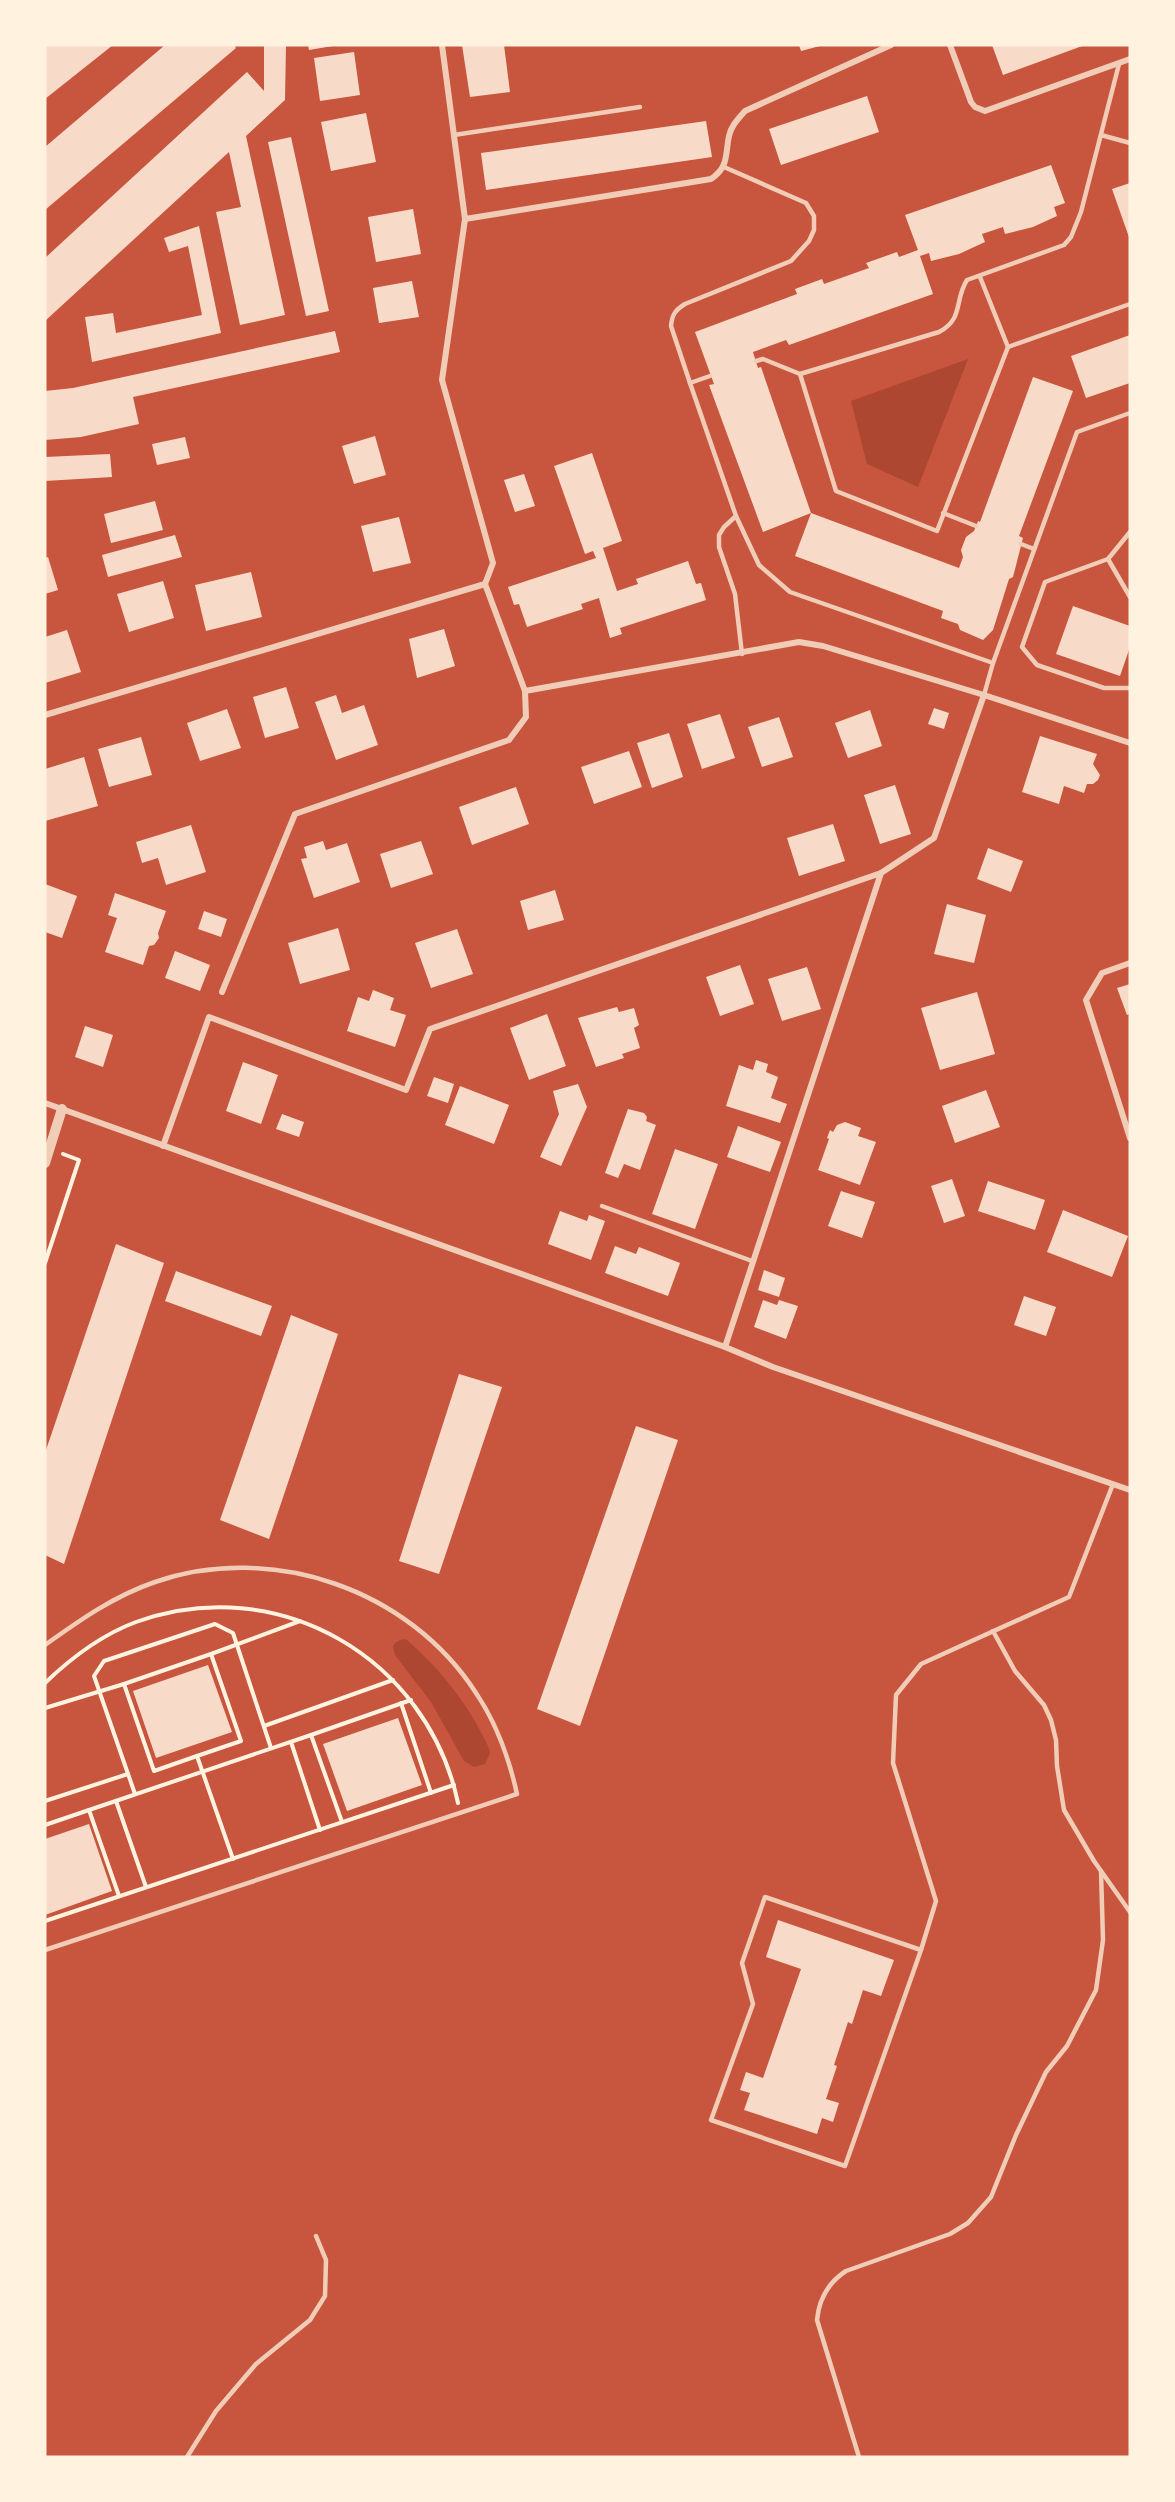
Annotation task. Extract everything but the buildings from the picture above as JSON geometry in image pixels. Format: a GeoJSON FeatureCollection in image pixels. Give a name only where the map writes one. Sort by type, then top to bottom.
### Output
{"type":"FeatureCollection","features":[{"type":"Feature","properties":{"kind":"street"},"geometry":{"type":"LineString","coordinates":[[222,992],[295,814],[509,740],[526,717],[525,691],[485,584],[493,563],[442,380],[465,219],[442,45]]}},
{"type":"Feature","properties":{"kind":"street"},"geometry":{"type":"LineString","coordinates":[[465,219],[711,179],[724,167],[728,158],[729,135],[735,122],[745,111],[891,45]]}},
{"type":"Feature","properties":{"kind":"street"},"geometry":{"type":"LineString","coordinates":[[950,45],[971,102],[975,107],[985,111],[1130,60]]}},
{"type":"Feature","properties":{"kind":"street"},"geometry":{"type":"LineString","coordinates":[[45,715],[485,584]]}},
{"type":"Feature","properties":{"kind":"street"},"geometry":{"type":"LineString","coordinates":[[525,691],[800,642],[823,646],[984,695],[1130,743]]}},
{"type":"Feature","properties":{"kind":"street"},"geometry":{"type":"LineString","coordinates":[[163,1146],[209,1017],[406,1090],[430,1029],[880,873],[934,838],[984,695]]}},
{"type":"Feature","properties":{"kind":"street"},"geometry":{"type":"LineString","coordinates":[[725,1347],[880,873]]}},
{"type":"Feature","properties":{"kind":"street"},"geometry":{"type":"LineString","coordinates":[[1130,963],[1102,973],[1086,1000],[1130,1138]]}},
{"type":"Feature","properties":{"kind":"street"},"geometry":{"type":"LineString","coordinates":[[45,1103],[725,1347],[794,1375],[1130,1490]]}},
{"type":"Feature","properties":{"kind":"street"},"geometry":{"type":"LineString","coordinates":[[45,1163],[62,1109]]}},
{"type":"Feature","properties":{"kind":"lane"},"geometry":{"type":"LineString","coordinates":[[756,361],[763,359],[800,375],[947,327],[954,320],[962,288],[967,280],[1064,245],[1071,237],[1081,212],[1119,64]]}},
{"type":"Feature","properties":{"kind":"lane"},"geometry":{"type":"LineString","coordinates":[[454,135],[640,107]]}},
{"type":"Feature","properties":{"kind":"lane"},"geometry":{"type":"LineString","coordinates":[[1101,135],[1130,143]]}},
{"type":"Feature","properties":{"kind":"lane"},"geometry":{"type":"LineString","coordinates":[[724,167],[806,203],[814,216],[814,230],[801,252],[792,261],[685,304],[676,309],[672,317],[671,326],[736,516],[759,565],[789,592],[993,663]]}},
{"type":"Feature","properties":{"kind":"lane"},"geometry":{"type":"LineString","coordinates":[[800,375],[836,491],[937,531],[1008,347],[980,277]]}},
{"type":"Feature","properties":{"kind":"lane"},"geometry":{"type":"LineString","coordinates":[[1008,347],[1130,304]]}},
{"type":"Feature","properties":{"kind":"lane"},"geometry":{"type":"LineString","coordinates":[[690,382],[710,376]]}},
{"type":"Feature","properties":{"kind":"lane"},"geometry":{"type":"LineString","coordinates":[[984,695],[993,663],[1077,432],[1130,413]]}},
{"type":"Feature","properties":{"kind":"lane"},"geometry":{"type":"LineString","coordinates":[[943,513],[976,526]]}},
{"type":"Feature","properties":{"kind":"lane"},"geometry":{"type":"LineString","coordinates":[[736,516],[719,535],[718,547],[735,594],[742,654]]}},
{"type":"Feature","properties":{"kind":"lane"},"geometry":{"type":"LineString","coordinates":[[1130,532],[1108,560],[1045,582],[1022,647],[1037,665],[1104,688],[1130,688]]}},
{"type":"Feature","properties":{"kind":"lane"},"geometry":{"type":"LineString","coordinates":[[1021,544],[1034,549]]}},
{"type":"Feature","properties":{"kind":"lane"},"geometry":{"type":"LineString","coordinates":[[1108,560],[1130,597]]}},
{"type":"Feature","properties":{"kind":"lane"},"geometry":{"type":"LineString","coordinates":[[602,1206],[752,1261]]}},
{"type":"Feature","properties":{"kind":"lane"},"geometry":{"type":"LineString","coordinates":[[921,1950],[765,1897],[742,1963],[753,2004],[711,2120],[845,2166],[921,1950],[936,1901],[893,1763],[896,1695],[921,1664],[1069,1597],[1113,1484]]}},
{"type":"Feature","properties":{"kind":"lane"},"geometry":{"type":"LineString","coordinates":[[45,1645],[113,1600],[156,1582],[183,1574],[211,1569],[267,1568],[304,1575],[349,1588],[398,1614],[441,1649],[470,1684],[502,1741],[517,1794],[45,1950]]}},
{"type":"Feature","properties":{"kind":"lane"},"geometry":{"type":"LineString","coordinates":[[993,1631],[1016,1671],[1044,1705],[1051,1720],[1056,1740],[1057,1766],[1064,1810],[1101,1871],[1130,1912]]}},
{"type":"Feature","properties":{"kind":"lane"},"geometry":{"type":"LineString","coordinates":[[859,2457],[817,2320],[818,2308],[834,2279],[846,2271],[950,2234],[968,2223],[991,2198],[1016,2135],[1046,2073],[1067,2046],[1096,1989],[1103,1940],[1101,1871]]}},
{"type":"Feature","properties":{"kind":"lane"},"geometry":{"type":"LineString","coordinates":[[187,2457],[216,2411],[236,2387],[256,2364],[310,2320],[325,2296],[326,2260],[316,2236]]}},
{"type":"Feature","properties":{"kind":"path"},"geometry":{"type":"LineString","coordinates":[[45,1263],[79,1160],[60,1153]]}},
{"type":"Feature","properties":{"kind":"path"},"geometry":{"type":"LineString","coordinates":[[45,1683],[86,1648],[135,1623],[162,1614],[191,1609],[248,1609],[300,1621],[356,1648],[393,1680],[411,1700],[433,1732],[454,1785],[460,1813]]}},
{"type":"Feature","properties":{"kind":"path"},"geometry":{"type":"LineString","coordinates":[[45,1708],[124,1684],[300,1621]]}},
{"type":"Feature","properties":{"kind":"path"},"geometry":{"type":"LineString","coordinates":[[135,1795],[94,1676],[104,1661],[215,1624],[233,1633],[272,1748]]}},
{"type":"Feature","properties":{"kind":"path"},"geometry":{"type":"LineString","coordinates":[[124,1684],[154,1771],[241,1741],[211,1654]]}},
{"type":"Feature","properties":{"kind":"path"},"geometry":{"type":"LineString","coordinates":[[264,1726],[393,1680]]}},
{"type":"Feature","properties":{"kind":"path"},"geometry":{"type":"LineString","coordinates":[[45,1825],[411,1700]]}},
{"type":"Feature","properties":{"kind":"path"},"geometry":{"type":"LineString","coordinates":[[401,1703],[431,1793]]}},
{"type":"Feature","properties":{"kind":"path"},"geometry":{"type":"LineString","coordinates":[[311,1735],[342,1822]]}},
{"type":"Feature","properties":{"kind":"path"},"geometry":{"type":"LineString","coordinates":[[291,1742],[320,1830]]}},
{"type":"Feature","properties":{"kind":"path"},"geometry":{"type":"LineString","coordinates":[[197,1756],[233,1859]]}},
{"type":"Feature","properties":{"kind":"path"},"geometry":{"type":"LineString","coordinates":[[45,1801],[128,1774]]}},
{"type":"Feature","properties":{"kind":"path"},"geometry":{"type":"LineString","coordinates":[[45,1921],[454,1785]]}},
{"type":"Feature","properties":{"kind":"path"},"geometry":{"type":"LineString","coordinates":[[116,1801],[146,1887]]}},
{"type":"Feature","properties":{"kind":"path"},"geometry":{"type":"LineString","coordinates":[[89,1810],[119,1897]]}},
{"type":"Feature","properties":{"kind":"shaded area"},"geometry":{"type":"Polygon","coordinates":[[[968,359],[918,487],[867,464],[851,401],[968,359]]]}},
{"type":"Feature","properties":{"kind":"shaded area"},"geometry":{"type":"Polygon","coordinates":[[[403,1639],[407,1640],[432,1664],[463,1702],[488,1746],[490,1753],[485,1764],[474,1767],[464,1761],[431,1702],[395,1655],[393,1646],[403,1639]]]}}]}
